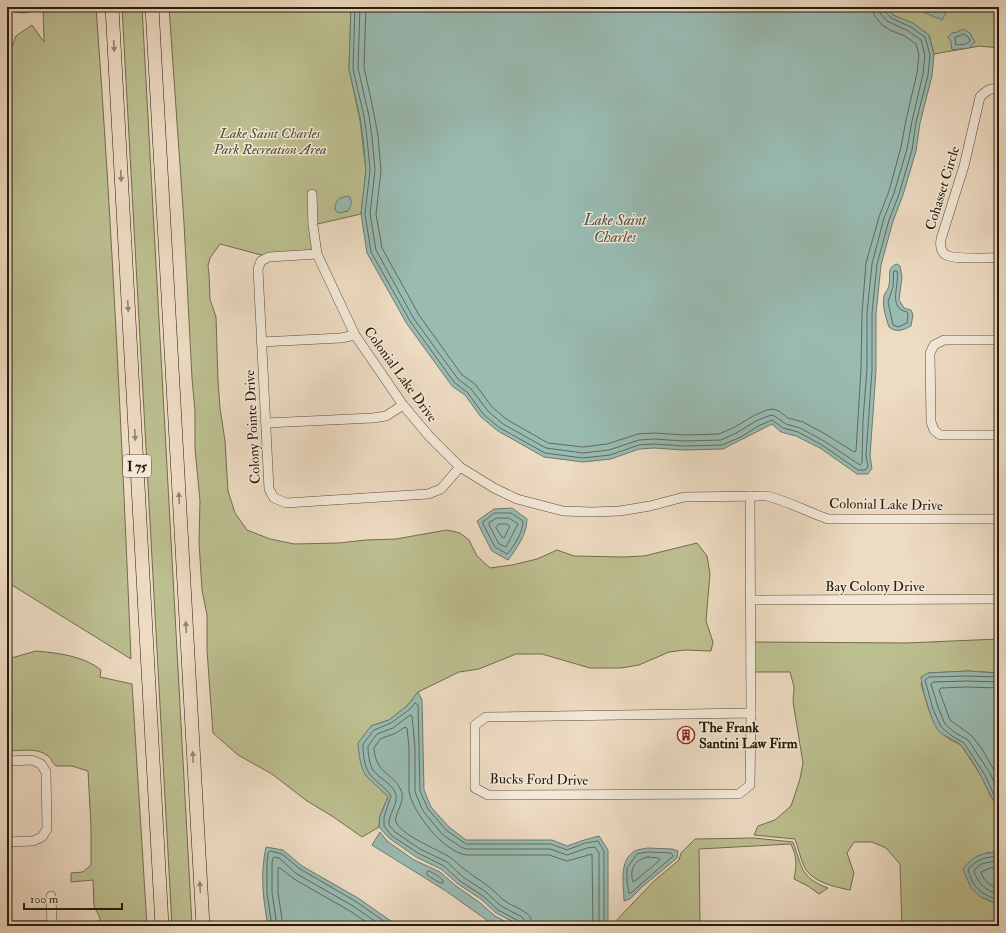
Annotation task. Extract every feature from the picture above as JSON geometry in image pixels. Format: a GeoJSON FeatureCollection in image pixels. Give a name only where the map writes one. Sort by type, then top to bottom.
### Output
{"type":"FeatureCollection","features":[{"type":"Feature","properties":{"kind":"highway","name":"I 75"},"geometry":{"type":"LineString","coordinates":[[112,7],[162,926]]}},
{"type":"Feature","properties":{"kind":"highway"},"geometry":{"type":"LineString","coordinates":[[152,7],[203,926]]}},
{"type":"Feature","properties":{"kind":"street","name":"Cohasset Circle"},"geometry":{"type":"LineString","coordinates":[[999,89],[995,88],[986,90],[980,97],[964,166],[940,239],[940,248],[945,255],[952,257],[999,258]]}},
{"type":"Feature","properties":{"kind":"street","name":"Colonial Lake Drive"},"geometry":{"type":"LineString","coordinates":[[312,194],[313,225],[317,254],[355,335],[403,405],[429,436],[460,468],[494,488],[517,499],[563,511],[592,512],[650,506],[684,497],[767,496],[813,514],[828,518],[999,519]]}},
{"type":"Feature","properties":{"kind":"street","name":"Colony Pointe Drive"},"geometry":{"type":"LineString","coordinates":[[317,254],[269,257],[261,261],[258,269],[269,489],[274,498],[286,503],[428,494],[441,489],[460,468]]}},
{"type":"Feature","properties":{"kind":"street"},"geometry":{"type":"LineString","coordinates":[[261,342],[341,338],[355,335]]}},
{"type":"Feature","properties":{"kind":"street"},"geometry":{"type":"LineString","coordinates":[[999,340],[944,340],[934,345],[930,353],[931,422],[934,430],[940,435],[999,435]]}},
{"type":"Feature","properties":{"kind":"street"},"geometry":{"type":"LineString","coordinates":[[266,423],[373,418],[386,416],[403,405]]}},
{"type":"Feature","properties":{"kind":"street","name":"Bucks Ford Drive"},"geometry":{"type":"LineString","coordinates":[[750,496],[751,713],[750,785],[739,794],[488,795],[475,788],[475,725],[486,717],[751,713]]}},
{"type":"Feature","properties":{"kind":"street","name":"Bay Colony Drive"},"geometry":{"type":"LineString","coordinates":[[750,600],[999,599]]}},
{"type":"Feature","properties":{"kind":"street"},"geometry":{"type":"LineString","coordinates":[[7,761],[32,760],[41,764],[46,772],[47,829],[42,837],[33,841],[7,842]]}},
{"type":"Feature","properties":{"kind":"street"},"geometry":{"type":"LineString","coordinates":[[7,925],[52,926],[51,896]]}},
{"type":"Feature","properties":{"kind":"green space"},"geometry":{"type":"Polygon","coordinates":[[[43,7],[96,7],[116,333],[131,659],[7,582],[7,59],[16,36],[32,25],[44,42],[43,7]]]}},
{"type":"Feature","properties":{"kind":"green space"},"geometry":{"type":"Polygon","coordinates":[[[122,7],[142,7],[192,926],[172,926],[122,7]]]}},
{"type":"Feature","properties":{"kind":"green space","name":"Lake Saint Charles Park Recreation Area"},"geometry":{"type":"Polygon","coordinates":[[[169,7],[351,7],[349,69],[360,120],[366,170],[361,214],[313,225],[317,254],[269,257],[220,244],[210,258],[208,266],[210,299],[216,317],[218,381],[225,441],[228,491],[235,513],[247,530],[270,539],[294,544],[339,543],[396,539],[447,530],[460,533],[469,540],[477,556],[490,568],[537,559],[557,550],[574,556],[644,556],[697,543],[707,556],[710,574],[706,621],[713,642],[711,651],[685,650],[669,652],[639,665],[621,668],[590,668],[542,654],[516,654],[479,669],[459,672],[418,692],[407,706],[389,720],[371,726],[366,776],[388,797],[380,816],[379,827],[362,837],[307,801],[272,774],[238,755],[213,733],[207,650],[207,615],[202,590],[199,542],[200,501],[195,448],[195,411],[169,7]]]}},
{"type":"Feature","properties":{"kind":"green space"},"geometry":{"type":"Polygon","coordinates":[[[887,7],[999,7],[999,48],[980,46],[934,54],[929,35],[893,15],[887,7]]]}},
{"type":"Feature","properties":{"kind":"green space"},"geometry":{"type":"Polygon","coordinates":[[[999,639],[999,673],[967,671],[928,673],[921,684],[929,710],[938,730],[949,739],[961,745],[982,777],[990,795],[999,809],[999,852],[986,853],[981,897],[999,905],[999,926],[902,926],[900,864],[886,848],[872,842],[854,842],[847,853],[854,873],[850,890],[824,883],[807,872],[795,839],[754,835],[758,826],[775,820],[791,806],[800,779],[803,763],[793,702],[794,687],[790,672],[752,672],[752,642],[906,643],[999,639]]]}},
{"type":"Feature","properties":{"kind":"green space"},"geometry":{"type":"Polygon","coordinates":[[[36,651],[62,654],[79,658],[101,670],[100,677],[132,684],[147,926],[100,926],[100,918],[94,906],[93,880],[71,882],[71,873],[83,872],[91,865],[91,827],[88,771],[72,766],[56,766],[48,756],[39,751],[7,751],[7,658],[8,659],[36,651]]]}},
{"type":"Feature","properties":{"kind":"green space"},"geometry":{"type":"Polygon","coordinates":[[[754,838],[793,842],[803,870],[812,880],[828,888],[819,894],[808,886],[794,879],[796,861],[791,844],[699,849],[700,926],[611,926],[654,881],[679,860],[681,853],[695,839],[754,838]]]}},
{"type":"Feature","properties":{"kind":"water"},"geometry":{"type":"Polygon","coordinates":[[[9,7],[39,7],[33,11],[18,13],[11,11],[9,7]]]}},
{"type":"Feature","properties":{"kind":"water","name":"Lake Saint Charles"},"geometry":{"type":"Polygon","coordinates":[[[351,7],[887,7],[893,15],[913,23],[929,35],[934,54],[932,76],[920,123],[916,151],[903,195],[893,221],[881,265],[876,314],[876,370],[870,456],[872,468],[868,474],[857,474],[820,448],[796,436],[781,432],[772,424],[723,449],[639,449],[611,459],[583,462],[544,457],[498,431],[481,417],[465,395],[452,386],[407,324],[367,253],[361,214],[366,170],[363,138],[360,117],[349,69],[351,7]]]}},
{"type":"Feature","properties":{"kind":"water"},"geometry":{"type":"Polygon","coordinates":[[[925,7],[939,7],[939,10],[946,13],[942,20],[923,12],[925,7]]]}},
{"type":"Feature","properties":{"kind":"water"},"geometry":{"type":"Polygon","coordinates":[[[963,29],[970,33],[975,42],[969,48],[952,50],[951,42],[948,37],[953,32],[955,33],[963,29]]]}},
{"type":"Feature","properties":{"kind":"water"},"geometry":{"type":"Polygon","coordinates":[[[349,196],[351,204],[348,211],[339,213],[335,210],[338,200],[349,196]]]}},
{"type":"Feature","properties":{"kind":"water"},"geometry":{"type":"Polygon","coordinates":[[[897,264],[900,266],[902,277],[899,300],[904,308],[911,310],[913,315],[911,326],[903,330],[894,330],[889,327],[884,304],[884,296],[889,286],[890,270],[891,267],[897,264]]]}},
{"type":"Feature","properties":{"kind":"water"},"geometry":{"type":"Polygon","coordinates":[[[512,508],[527,519],[527,525],[518,546],[508,560],[492,551],[477,521],[494,509],[512,508]]]}},
{"type":"Feature","properties":{"kind":"water"},"geometry":{"type":"Polygon","coordinates":[[[967,671],[999,673],[999,809],[977,768],[963,747],[943,734],[935,726],[923,689],[921,677],[928,673],[967,671]]]}},
{"type":"Feature","properties":{"kind":"water"},"geometry":{"type":"Polygon","coordinates":[[[418,692],[422,700],[424,790],[431,807],[449,827],[466,840],[552,840],[567,846],[599,836],[608,850],[608,926],[521,926],[496,913],[481,899],[458,884],[441,869],[416,857],[389,838],[379,827],[380,816],[388,797],[365,774],[360,761],[358,743],[371,726],[389,720],[407,706],[418,692]]]}},
{"type":"Feature","properties":{"kind":"water"},"geometry":{"type":"Polygon","coordinates":[[[380,832],[387,841],[414,860],[440,872],[495,916],[514,926],[495,926],[446,891],[372,845],[380,832]]]}},
{"type":"Feature","properties":{"kind":"water"},"geometry":{"type":"Polygon","coordinates":[[[266,847],[283,850],[302,866],[358,898],[398,926],[268,926],[263,886],[263,867],[266,847]]]}},
{"type":"Feature","properties":{"kind":"water"},"geometry":{"type":"Polygon","coordinates":[[[648,848],[672,849],[678,851],[677,858],[630,899],[624,901],[623,874],[626,860],[635,851],[648,848]]]}},
{"type":"Feature","properties":{"kind":"water"},"geometry":{"type":"Polygon","coordinates":[[[999,852],[999,905],[981,897],[971,888],[963,869],[979,856],[999,852]]]}},
{"type":"Feature","properties":{"kind":"place","name":"The Frank Santini Law Firm"},"geometry":{"type":"Point","coordinates":[686,735]}}]}
